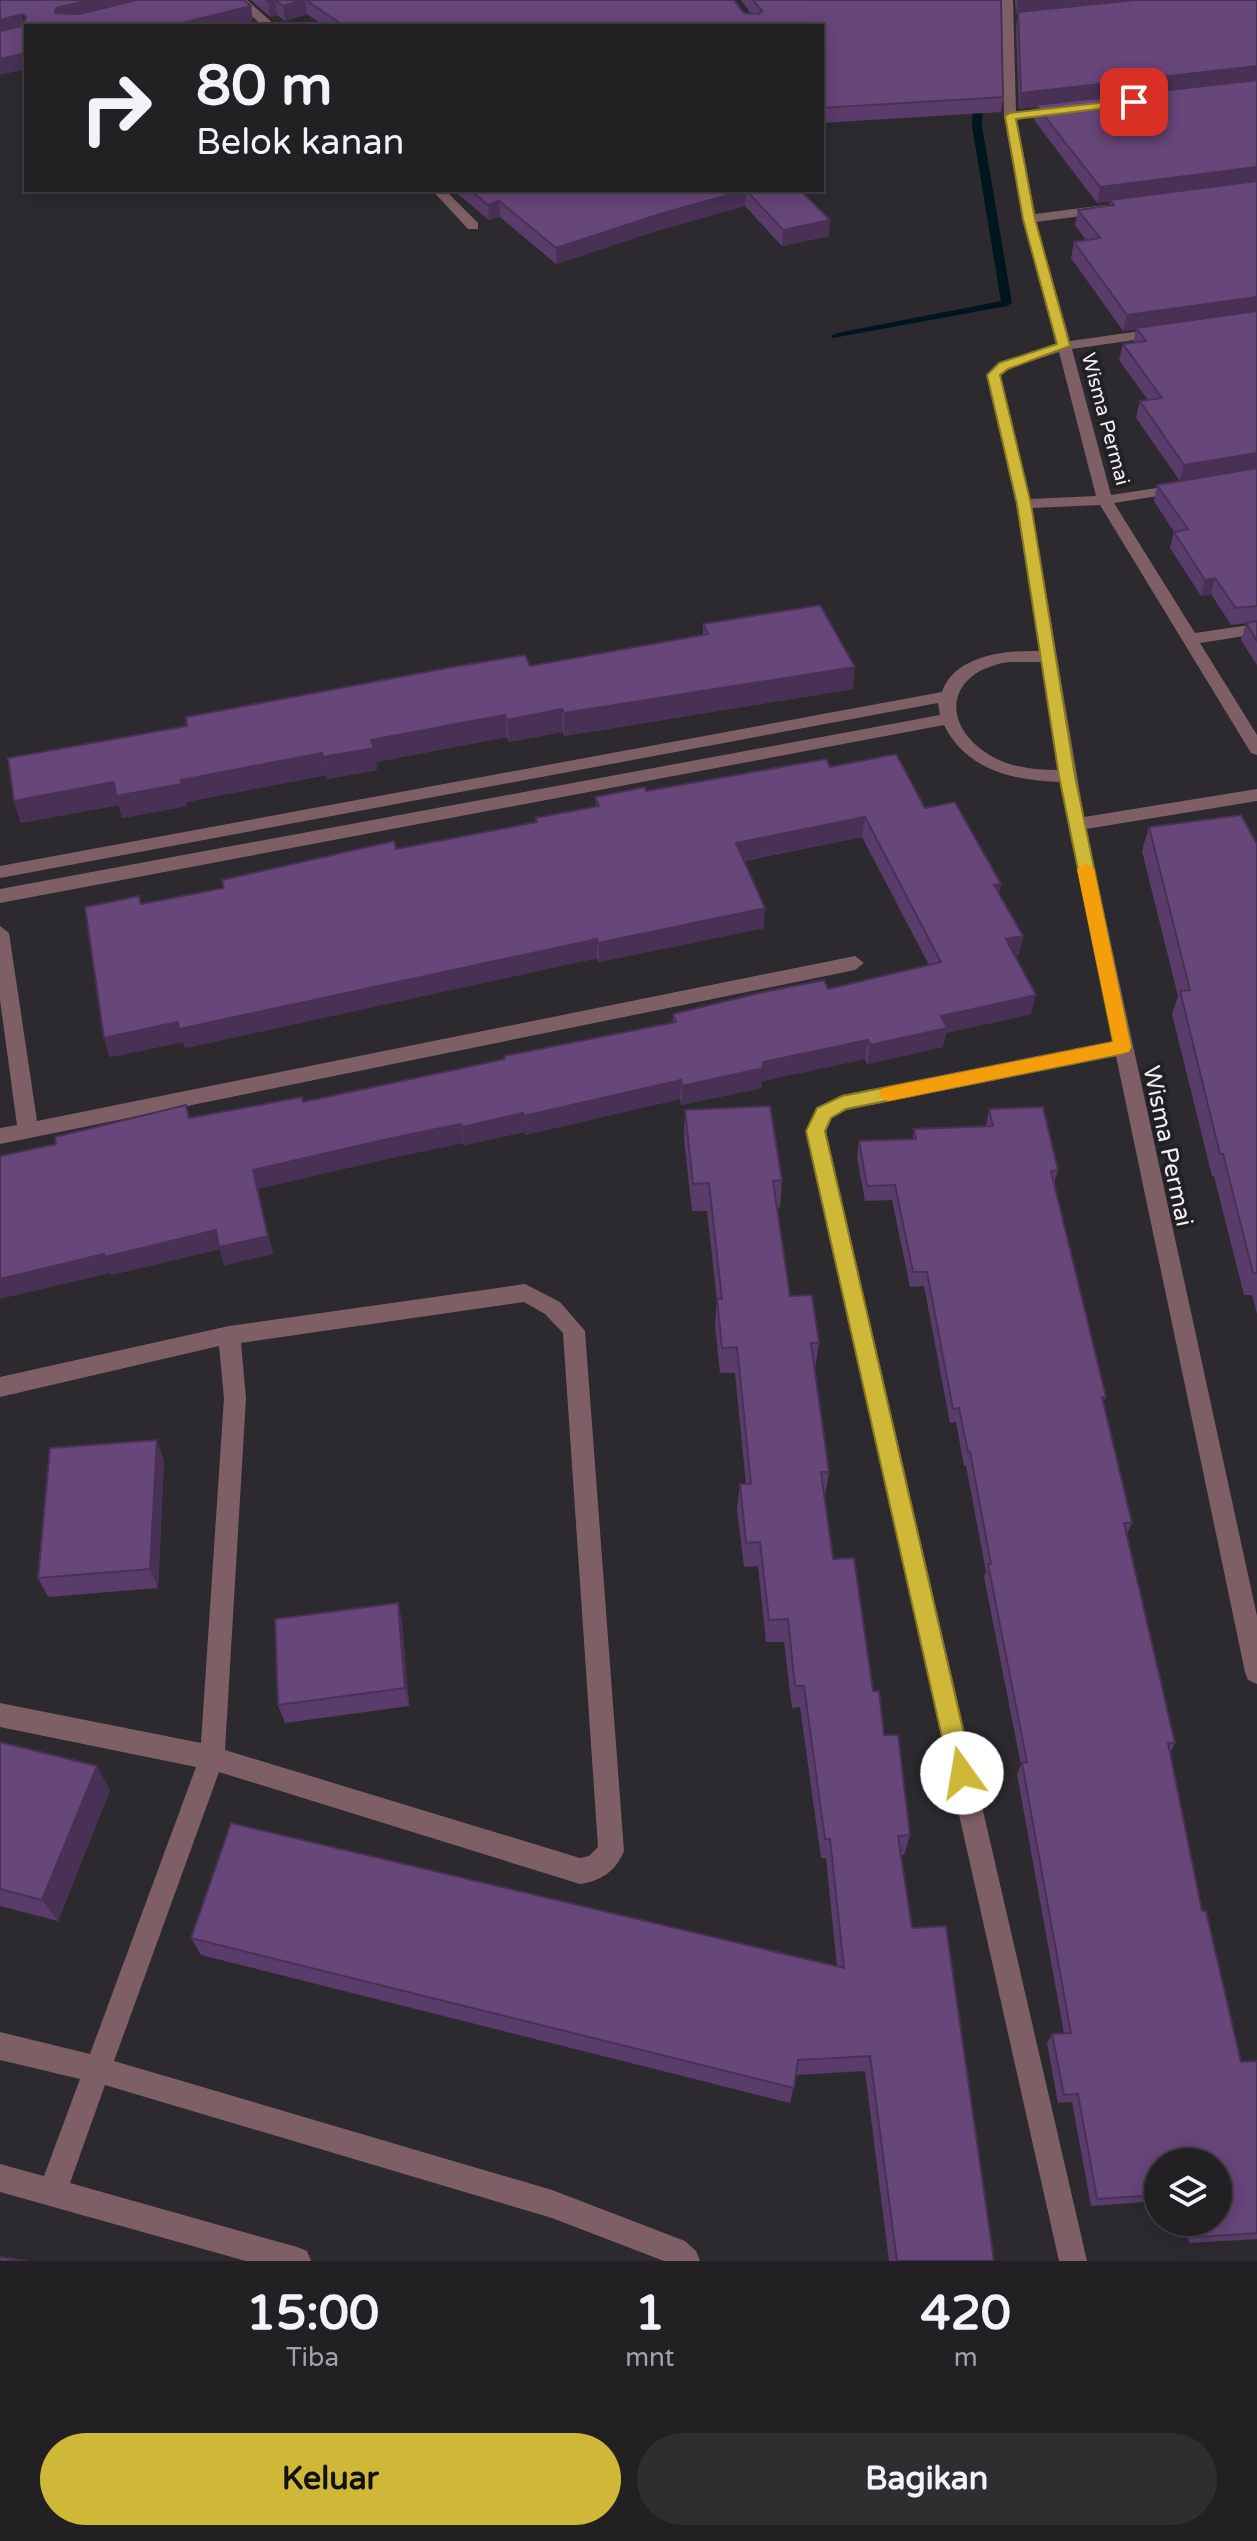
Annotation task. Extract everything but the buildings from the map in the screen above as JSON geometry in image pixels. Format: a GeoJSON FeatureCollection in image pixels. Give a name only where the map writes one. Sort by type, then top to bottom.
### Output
{"type":"FeatureCollection","features":[{"type":"Feature","properties":{"kind":"street"},"geometry":{"type":"LineString","coordinates":[[240,0],[268,24]]}},
{"type":"Feature","properties":{"kind":"street","name":"Wisma Permai"},"geometry":{"type":"LineString","coordinates":[[1007,0],[1015,21],[1010,116],[1029,219],[1105,500],[1257,749]]}},
{"type":"Feature","properties":{"kind":"street"},"geometry":{"type":"LineString","coordinates":[[1010,116],[1072,109]]}},
{"type":"Feature","properties":{"kind":"street"},"geometry":{"type":"LineString","coordinates":[[440,192],[473,226]]}},
{"type":"Feature","properties":{"kind":"street"},"geometry":{"type":"LineString","coordinates":[[1029,219],[1120,207]]}},
{"type":"Feature","properties":{"kind":"street"},"geometry":{"type":"LineString","coordinates":[[1064,346],[1183,329]]}},
{"type":"Feature","properties":{"kind":"street","name":"Wisma Permai"},"geometry":{"type":"LineString","coordinates":[[1064,346],[1003,366],[994,375],[1024,504],[1076,824],[1257,1672]]}},
{"type":"Feature","properties":{"kind":"street"},"geometry":{"type":"LineString","coordinates":[[1024,504],[1105,500],[1196,485]]}},
{"type":"Feature","properties":{"kind":"street"},"geometry":{"type":"LineString","coordinates":[[1192,639],[1257,629]]}},
{"type":"Feature","properties":{"kind":"street"},"geometry":{"type":"LineString","coordinates":[[1048,657],[1014,656],[984,663],[960,677],[947,696],[947,719],[957,739],[978,756],[1004,769],[1036,776],[1067,776]]}},
{"type":"Feature","properties":{"kind":"street"},"geometry":{"type":"LineString","coordinates":[[0,872],[947,696]]}},
{"type":"Feature","properties":{"kind":"street"},"geometry":{"type":"LineString","coordinates":[[0,896],[947,719]]}},
{"type":"Feature","properties":{"kind":"street"},"geometry":{"type":"LineString","coordinates":[[451,789],[457,810]]}},
{"type":"Feature","properties":{"kind":"street"},"geometry":{"type":"LineString","coordinates":[[1076,824],[1257,795]]}},
{"type":"Feature","properties":{"kind":"street"},"geometry":{"type":"LineString","coordinates":[[0,933],[28,1130]]}},
{"type":"Feature","properties":{"kind":"street"},"geometry":{"type":"LineString","coordinates":[[0,1136],[855,963]]}},
{"type":"Feature","properties":{"kind":"street"},"geometry":{"type":"LineString","coordinates":[[1073,2261],[816,1131],[824,1113],[842,1103],[1122,1047]]}},
{"type":"Feature","properties":{"kind":"street"},"geometry":{"type":"LineString","coordinates":[[0,1387],[229,1335],[525,1293],[545,1301],[561,1313],[574,1331],[611,1851],[602,1864],[592,1870],[580,1871],[212,1758],[0,1715]]}},
{"type":"Feature","properties":{"kind":"street"},"geometry":{"type":"LineString","coordinates":[[53,2191],[212,1758],[235,1398],[229,1335]]}},
{"type":"Feature","properties":{"kind":"street"},"geometry":{"type":"LineString","coordinates":[[0,2046],[96,2069],[552,2204],[675,2251],[686,2261]]}},
{"type":"Feature","properties":{"kind":"street"},"geometry":{"type":"LineString","coordinates":[[0,2178],[297,2261]]}},
{"type":"Feature","properties":{"kind":"waterway"},"geometry":{"type":"LineString","coordinates":[[837,336],[1007,303],[977,126],[978,92]]}},
{"type":"Feature","properties":{"kind":"slow traffic"},"geometry":{"type":"LineString","coordinates":[[888,1094],[1122,1047],[1086,869]]}},
{"type":"Feature","properties":{"kind":"route"},"geometry":{"type":"LineString","coordinates":[[962,1773],[816,1131],[824,1113],[842,1103],[1122,1047],[1067,776],[1024,504],[994,375],[1003,366],[1064,346],[1029,219],[1010,116],[1134,102]]}}]}
